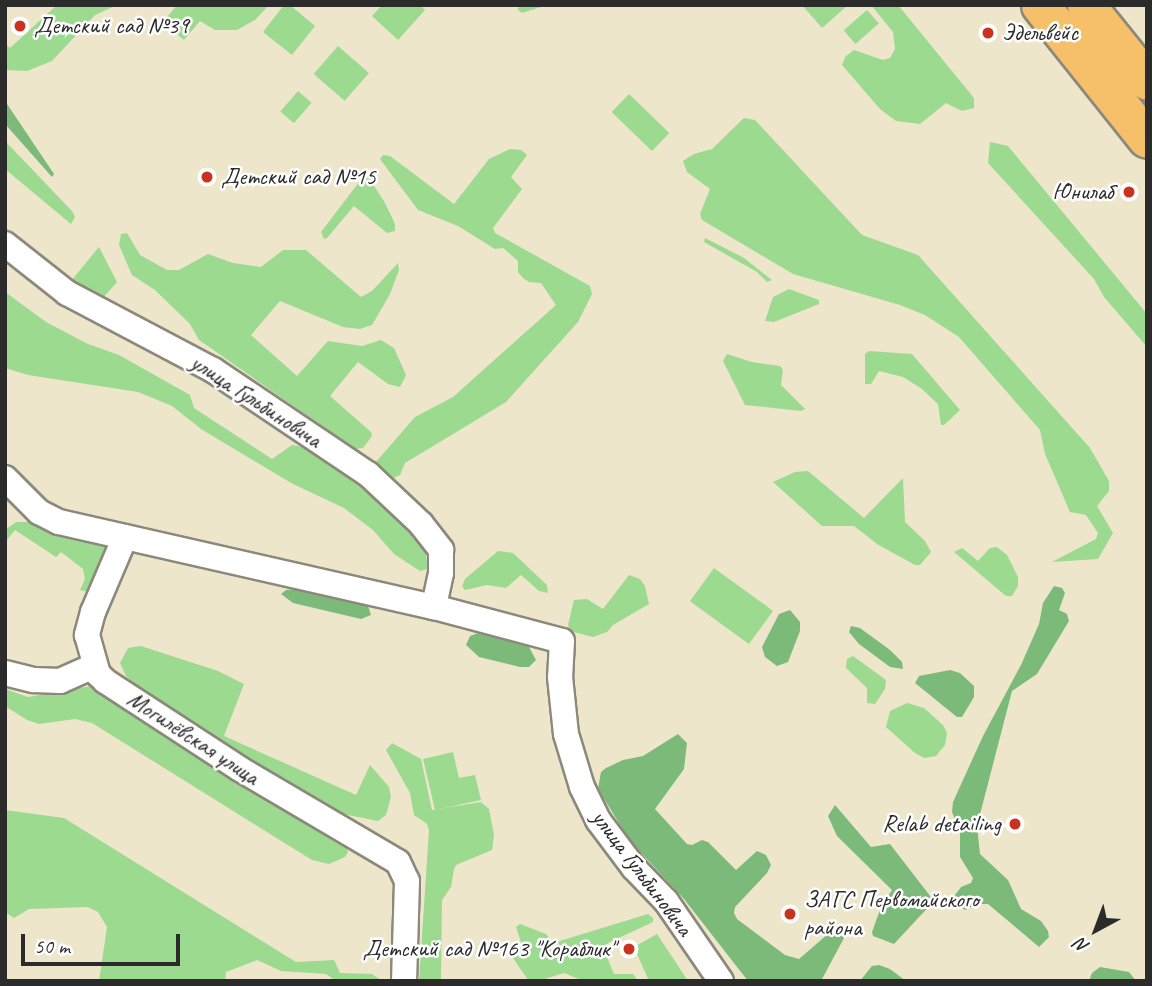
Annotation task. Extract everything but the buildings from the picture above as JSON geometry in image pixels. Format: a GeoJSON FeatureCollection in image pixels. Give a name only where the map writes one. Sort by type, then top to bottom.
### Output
{"type":"FeatureCollection","features":[{"type":"Feature","properties":{"kind":"highway"},"geometry":{"type":"LineString","coordinates":[[1040,5],[1147,139]]}},
{"type":"Feature","properties":{"kind":"highway"},"geometry":{"type":"LineString","coordinates":[[1086,5],[1147,81]]}},
{"type":"Feature","properties":{"kind":"street","name":"улица Гульбиновича"},"geometry":{"type":"LineString","coordinates":[[5,244],[67,293],[213,370],[368,474],[421,524],[440,550],[441,573],[434,607]]}},
{"type":"Feature","properties":{"kind":"street","name":"улица Гульбиновича"},"geometry":{"type":"LineString","coordinates":[[5,478],[38,512],[51,519],[434,607],[562,641],[560,677],[566,734],[592,809],[615,845],[666,901],[721,981]]}},
{"type":"Feature","properties":{"kind":"street"},"geometry":{"type":"LineString","coordinates":[[5,673],[34,680],[60,681],[94,666],[87,635],[93,612],[125,537]]}},
{"type":"Feature","properties":{"kind":"street","name":"Могилёвская улица"},"geometry":{"type":"LineString","coordinates":[[94,666],[105,681],[240,769],[398,862],[407,881],[404,981]]}},
{"type":"Feature","properties":{"kind":"green space"},"geometry":{"type":"Polygon","coordinates":[[[57,5],[117,5],[95,15],[52,61],[27,71],[5,70],[5,44],[10,48],[57,5]]]}},
{"type":"Feature","properties":{"kind":"green space"},"geometry":{"type":"Polygon","coordinates":[[[177,5],[269,5],[255,20],[237,30],[215,30],[200,21],[184,40],[163,22],[177,5]]]}},
{"type":"Feature","properties":{"kind":"green space"},"geometry":{"type":"Polygon","coordinates":[[[284,5],[290,5],[315,26],[292,55],[263,32],[284,5]]]}},
{"type":"Feature","properties":{"kind":"green space"},"geometry":{"type":"Polygon","coordinates":[[[382,5],[420,5],[425,10],[398,40],[372,16],[382,5]]]}},
{"type":"Feature","properties":{"kind":"green space"},"geometry":{"type":"Polygon","coordinates":[[[519,5],[637,5],[544,6],[522,13],[518,10],[519,5]]]}},
{"type":"Feature","properties":{"kind":"green space"},"geometry":{"type":"Polygon","coordinates":[[[802,5],[848,5],[822,28],[802,5]]]}},
{"type":"Feature","properties":{"kind":"green space"},"geometry":{"type":"Polygon","coordinates":[[[871,5],[898,5],[974,98],[974,108],[962,111],[946,103],[920,124],[896,121],[880,109],[842,65],[845,57],[854,50],[883,60],[890,58],[895,49],[893,32],[871,5]]]}},
{"type":"Feature","properties":{"kind":"green space"},"geometry":{"type":"Polygon","coordinates":[[[867,10],[879,24],[855,44],[844,30],[867,10]]]}},
{"type":"Feature","properties":{"kind":"green space"},"geometry":{"type":"Polygon","coordinates":[[[338,46],[369,73],[345,101],[314,74],[338,46]]]}},
{"type":"Feature","properties":{"kind":"green space"},"geometry":{"type":"Polygon","coordinates":[[[298,91],[312,103],[294,123],[280,111],[298,91]]]}},
{"type":"Feature","properties":{"kind":"green space"},"geometry":{"type":"Polygon","coordinates":[[[629,94],[669,133],[652,151],[612,112],[629,94]]]}},
{"type":"Feature","properties":{"kind":"green space"},"geometry":{"type":"Polygon","coordinates":[[[5,101],[54,174],[52,177],[5,124],[5,101]]]}},
{"type":"Feature","properties":{"kind":"green space"},"geometry":{"type":"Polygon","coordinates":[[[744,118],[755,120],[862,235],[918,255],[1090,448],[1109,481],[1109,491],[1097,506],[1113,533],[1098,559],[1052,562],[1096,539],[1098,533],[1086,515],[1070,512],[1045,454],[1040,430],[959,337],[925,315],[900,305],[793,274],[702,220],[700,214],[710,189],[687,172],[683,161],[694,154],[712,149],[744,118]]]}},
{"type":"Feature","properties":{"kind":"green space"},"geometry":{"type":"Polygon","coordinates":[[[5,141],[72,211],[75,217],[71,224],[5,169],[5,141]]]}},
{"type":"Feature","properties":{"kind":"green space"},"geometry":{"type":"Polygon","coordinates":[[[990,142],[1008,146],[1147,314],[1147,347],[1104,297],[1094,279],[988,163],[990,142]]]}},
{"type":"Feature","properties":{"kind":"green space"},"geometry":{"type":"Polygon","coordinates":[[[510,149],[521,150],[527,155],[511,177],[522,189],[493,228],[495,233],[590,286],[592,294],[578,322],[506,402],[405,463],[400,475],[389,480],[376,467],[376,462],[415,417],[453,397],[556,305],[541,283],[529,282],[523,278],[518,272],[518,261],[503,248],[495,249],[458,226],[418,210],[380,159],[383,155],[390,156],[454,204],[489,159],[510,149]]]}},
{"type":"Feature","properties":{"kind":"green space"},"geometry":{"type":"Polygon","coordinates":[[[363,177],[369,178],[385,203],[395,224],[395,231],[387,233],[354,206],[324,239],[321,232],[363,177]]]}},
{"type":"Feature","properties":{"kind":"green space"},"geometry":{"type":"Polygon","coordinates":[[[127,233],[140,255],[167,270],[179,270],[208,254],[233,263],[261,267],[283,250],[306,250],[361,297],[372,291],[398,263],[399,270],[390,294],[372,325],[360,329],[343,327],[280,301],[251,335],[297,376],[328,341],[362,346],[381,340],[394,348],[406,375],[400,387],[388,384],[358,362],[330,396],[371,432],[372,436],[363,448],[355,449],[199,340],[190,324],[155,290],[132,275],[119,245],[121,234],[127,233]]]}},
{"type":"Feature","properties":{"kind":"green space"},"geometry":{"type":"Polygon","coordinates":[[[705,238],[744,258],[772,280],[767,282],[757,272],[704,242],[705,238]]]}},
{"type":"Feature","properties":{"kind":"green space"},"geometry":{"type":"Polygon","coordinates":[[[99,247],[117,282],[103,298],[71,281],[99,247]]]}},
{"type":"Feature","properties":{"kind":"green space"},"geometry":{"type":"Polygon","coordinates":[[[789,289],[819,300],[819,304],[774,322],[765,321],[773,297],[789,289]]]}},
{"type":"Feature","properties":{"kind":"green space"},"geometry":{"type":"Polygon","coordinates":[[[5,292],[46,322],[88,344],[119,355],[190,395],[194,408],[272,459],[292,445],[311,448],[360,475],[413,531],[426,553],[428,569],[420,571],[394,554],[373,530],[344,508],[293,484],[201,429],[172,406],[138,392],[28,375],[5,368],[5,292]]]}},
{"type":"Feature","properties":{"kind":"green space"},"geometry":{"type":"Polygon","coordinates":[[[869,351],[912,354],[960,410],[941,425],[938,404],[922,389],[903,377],[879,371],[871,384],[865,384],[865,354],[869,351]]]}},
{"type":"Feature","properties":{"kind":"green space"},"geometry":{"type":"Polygon","coordinates":[[[727,354],[752,362],[780,366],[783,370],[781,385],[805,409],[801,411],[745,405],[723,361],[727,354]]]}},
{"type":"Feature","properties":{"kind":"green space"},"geometry":{"type":"Polygon","coordinates":[[[808,471],[864,518],[903,478],[905,522],[925,541],[931,552],[920,565],[915,565],[877,544],[854,526],[822,526],[773,482],[795,472],[808,471]]]}},
{"type":"Feature","properties":{"kind":"green space"},"geometry":{"type":"Polygon","coordinates":[[[16,522],[33,522],[59,534],[105,547],[108,551],[88,592],[80,590],[85,579],[83,569],[61,552],[56,557],[15,530],[5,542],[5,530],[16,522]]]}},
{"type":"Feature","properties":{"kind":"green space"},"geometry":{"type":"Polygon","coordinates":[[[997,547],[1007,555],[1018,577],[1018,586],[1012,596],[1006,596],[954,552],[962,548],[978,561],[990,548],[997,547]]]}},
{"type":"Feature","properties":{"kind":"green space"},"geometry":{"type":"Polygon","coordinates":[[[498,551],[513,553],[547,585],[548,593],[539,591],[521,575],[506,588],[487,585],[465,590],[462,586],[465,579],[498,551]]]}},
{"type":"Feature","properties":{"kind":"green space"},"geometry":{"type":"Polygon","coordinates":[[[714,568],[773,611],[749,644],[690,601],[714,568]]]}},
{"type":"Feature","properties":{"kind":"green space"},"geometry":{"type":"Polygon","coordinates":[[[629,575],[640,579],[645,586],[649,604],[613,625],[607,632],[593,637],[570,631],[568,625],[574,600],[587,599],[603,609],[629,575]]]}},
{"type":"Feature","properties":{"kind":"green space"},"geometry":{"type":"Polygon","coordinates":[[[1054,586],[1062,588],[1065,593],[1059,610],[1067,614],[1069,621],[1037,674],[1012,691],[977,826],[980,854],[1008,880],[1021,909],[1041,921],[1048,931],[1049,937],[1039,947],[988,904],[978,904],[965,910],[958,905],[955,895],[961,887],[971,883],[973,878],[960,857],[960,833],[952,812],[953,802],[983,736],[1021,665],[1039,624],[1043,603],[1054,586]]]}},
{"type":"Feature","properties":{"kind":"green space"},"geometry":{"type":"Polygon","coordinates":[[[297,589],[360,602],[368,606],[371,615],[361,619],[293,603],[281,594],[286,590],[297,589]]]}},
{"type":"Feature","properties":{"kind":"green space"},"geometry":{"type":"Polygon","coordinates":[[[790,610],[800,622],[800,631],[788,662],[777,666],[765,657],[762,647],[779,614],[790,610]]]}},
{"type":"Feature","properties":{"kind":"green space"},"geometry":{"type":"Polygon","coordinates":[[[851,626],[860,628],[890,650],[902,662],[903,669],[890,667],[859,644],[849,632],[851,626]]]}},
{"type":"Feature","properties":{"kind":"green space"},"geometry":{"type":"Polygon","coordinates":[[[481,632],[529,647],[536,660],[529,667],[520,667],[479,657],[466,645],[470,636],[481,632]]]}},
{"type":"Feature","properties":{"kind":"green space"},"geometry":{"type":"Polygon","coordinates":[[[141,646],[218,671],[244,684],[224,736],[356,795],[370,765],[389,787],[391,797],[386,815],[378,821],[328,811],[245,761],[141,690],[126,676],[120,663],[128,648],[141,646]]]}},
{"type":"Feature","properties":{"kind":"green space"},"geometry":{"type":"Polygon","coordinates":[[[853,656],[886,680],[885,689],[875,704],[867,703],[867,688],[846,668],[847,659],[853,656]]]}},
{"type":"Feature","properties":{"kind":"green space"},"geometry":{"type":"Polygon","coordinates":[[[950,670],[960,673],[974,686],[974,697],[962,717],[957,717],[915,683],[919,676],[950,670]]]}},
{"type":"Feature","properties":{"kind":"green space"},"geometry":{"type":"Polygon","coordinates":[[[97,685],[343,837],[348,852],[345,857],[329,864],[312,860],[92,723],[75,719],[39,724],[5,706],[5,689],[28,697],[97,685]]]}},
{"type":"Feature","properties":{"kind":"green space"},"geometry":{"type":"Polygon","coordinates":[[[907,703],[924,708],[943,725],[947,733],[945,745],[936,756],[924,758],[915,753],[886,727],[890,711],[907,703]]]}},
{"type":"Feature","properties":{"kind":"green space"},"geometry":{"type":"Polygon","coordinates":[[[678,734],[687,743],[684,769],[655,809],[687,844],[692,845],[702,840],[708,842],[736,870],[757,851],[766,855],[771,865],[767,873],[735,907],[734,913],[737,919],[785,955],[799,959],[836,927],[844,931],[844,938],[821,981],[748,981],[684,899],[630,841],[598,789],[601,772],[606,768],[623,760],[643,756],[678,734]]]}},
{"type":"Feature","properties":{"kind":"green space"},"geometry":{"type":"Polygon","coordinates":[[[392,743],[421,759],[432,810],[481,802],[489,809],[494,835],[492,850],[456,865],[451,887],[442,900],[441,981],[419,981],[429,830],[427,824],[414,815],[410,793],[386,750],[392,743]]]}},
{"type":"Feature","properties":{"kind":"green space"},"geometry":{"type":"Polygon","coordinates":[[[453,752],[459,778],[475,775],[481,800],[435,810],[423,759],[453,752]]]}},
{"type":"Feature","properties":{"kind":"green space"},"geometry":{"type":"Polygon","coordinates":[[[835,805],[871,847],[890,844],[934,901],[894,944],[873,936],[872,932],[881,907],[892,890],[837,836],[828,816],[835,805]]]}},
{"type":"Feature","properties":{"kind":"green space"},"geometry":{"type":"Polygon","coordinates":[[[5,810],[64,818],[296,962],[334,960],[340,973],[372,974],[382,981],[336,981],[326,974],[281,971],[257,960],[226,972],[225,981],[99,981],[107,927],[98,912],[88,907],[29,909],[14,918],[5,912],[5,810]]]}},
{"type":"Feature","properties":{"kind":"green space"},"geometry":{"type":"Polygon","coordinates":[[[648,914],[653,918],[653,922],[608,943],[604,950],[614,974],[633,974],[638,981],[584,981],[564,973],[538,981],[528,980],[513,958],[514,951],[521,942],[516,927],[520,924],[546,934],[553,943],[648,914]]]}},
{"type":"Feature","properties":{"kind":"green space"},"geometry":{"type":"Polygon","coordinates":[[[657,934],[688,981],[649,981],[634,947],[657,934]]]}},
{"type":"Feature","properties":{"kind":"green space"},"geometry":{"type":"Polygon","coordinates":[[[879,965],[890,969],[906,981],[860,981],[872,966],[879,965]]]}},
{"type":"Feature","properties":{"kind":"green space"},"geometry":{"type":"Polygon","coordinates":[[[1100,967],[1129,972],[1136,981],[1089,981],[1092,973],[1100,967]]]}},
{"type":"Feature","properties":{"kind":"place","name":"Детский сад №39"},"geometry":{"type":"Point","coordinates":[20,26]}},
{"type":"Feature","properties":{"kind":"place","name":"Эдельвейс"},"geometry":{"type":"Point","coordinates":[988,33]}},
{"type":"Feature","properties":{"kind":"place","name":"Детский сад №15"},"geometry":{"type":"Point","coordinates":[207,177]}},
{"type":"Feature","properties":{"kind":"place","name":"Юнилаб"},"geometry":{"type":"Point","coordinates":[1129,192]}},
{"type":"Feature","properties":{"kind":"place","name":"Relab detailing"},"geometry":{"type":"Point","coordinates":[1015,824]}},
{"type":"Feature","properties":{"kind":"place","name":"ЗАГС Первомайского района"},"geometry":{"type":"Point","coordinates":[790,914]}},
{"type":"Feature","properties":{"kind":"place","name":"Детский сад №163 \"Кораблик\""},"geometry":{"type":"Point","coordinates":[629,949]}}]}
